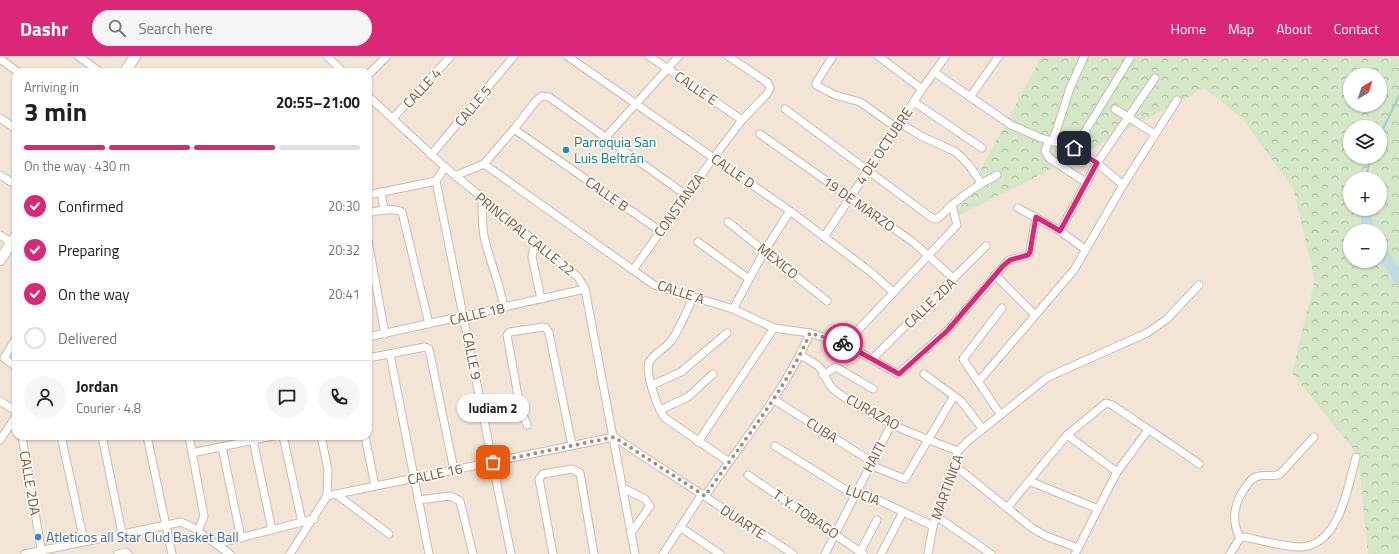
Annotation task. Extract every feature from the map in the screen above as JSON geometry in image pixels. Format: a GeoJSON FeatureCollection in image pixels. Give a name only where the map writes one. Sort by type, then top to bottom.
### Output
{"type":"FeatureCollection","features":[{"type":"Feature","properties":{"kind":"main road"},"geometry":{"type":"LineString","coordinates":[[128,68],[135,56]]}},
{"type":"Feature","properties":{"kind":"main road"},"geometry":{"type":"LineString","coordinates":[[0,260],[12,244]]}},
{"type":"Feature","properties":{"kind":"street"},"geometry":{"type":"LineString","coordinates":[[78,56],[94,68]]}},
{"type":"Feature","properties":{"kind":"street"},"geometry":{"type":"LineString","coordinates":[[327,56],[339,68]]}},
{"type":"Feature","properties":{"kind":"street"},"geometry":{"type":"LineString","coordinates":[[372,71],[387,56]]}},
{"type":"Feature","properties":{"kind":"street","name":"CALLE 4"},"geometry":{"type":"LineString","coordinates":[[392,119],[451,56]]}},
{"type":"Feature","properties":{"kind":"street","name":"CALLE 5"},"geometry":{"type":"LineString","coordinates":[[431,155],[514,56]]}},
{"type":"Feature","properties":{"kind":"street","name":"CALLE D"},"geometry":{"type":"LineString","coordinates":[[567,56],[790,211],[872,273],[894,292]]}},
{"type":"Feature","properties":{"kind":"street","name":"CALLE E"},"geometry":{"type":"LineString","coordinates":[[649,56],[742,120]]}},
{"type":"Feature","properties":{"kind":"street"},"geometry":{"type":"LineString","coordinates":[[606,137],[638,104],[679,56]]}},
{"type":"Feature","properties":{"kind":"street","name":"CONSTANZA"},"geometry":{"type":"LineString","coordinates":[[633,270],[686,195],[742,120],[767,94],[770,86],[728,56]]}},
{"type":"Feature","properties":{"kind":"street"},"geometry":{"type":"LineString","coordinates":[[833,56],[816,83],[818,86],[835,94],[860,102],[898,126],[956,152],[969,165],[982,183]]}},
{"type":"Feature","properties":{"kind":"street"},"geometry":{"type":"LineString","coordinates":[[878,56],[922,89]]}},
{"type":"Feature","properties":{"kind":"street","name":"4 DE OCTUBRE"},"geometry":{"type":"LineString","coordinates":[[824,237],[868,169],[946,56]]}},
{"type":"Feature","properties":{"kind":"street"},"geometry":{"type":"LineString","coordinates":[[970,97],[999,56]]}},
{"type":"Feature","properties":{"kind":"street"},"geometry":{"type":"LineString","coordinates":[[1084,57],[1070,88],[1051,141],[1045,151],[1049,158],[1087,183]]}},
{"type":"Feature","properties":{"kind":"street"},"geometry":{"type":"LineString","coordinates":[[1074,148],[1130,58]]}},
{"type":"Feature","properties":{"kind":"street"},"geometry":{"type":"LineString","coordinates":[[0,59],[12,68]]}},
{"type":"Feature","properties":{"kind":"street"},"geometry":{"type":"LineString","coordinates":[[934,72],[1011,125],[1051,141],[1074,148],[1097,163],[1123,185]]}},
{"type":"Feature","properties":{"kind":"street"},"geometry":{"type":"LineString","coordinates":[[1060,231],[1097,163],[1155,78]]}},
{"type":"Feature","properties":{"kind":"street"},"geometry":{"type":"LineString","coordinates":[[455,176],[484,164],[536,101],[542,96],[548,97],[686,195]]}},
{"type":"Feature","properties":{"kind":"street","name":"PRINCIPAL CALLE 22"},"geometry":{"type":"LineString","coordinates":[[372,100],[444,167],[578,277],[585,289],[635,554]]}},
{"type":"Feature","properties":{"kind":"street"},"geometry":{"type":"LineString","coordinates":[[978,381],[1035,314],[1070,276],[1123,185],[1177,100]]}},
{"type":"Feature","properties":{"kind":"street"},"geometry":{"type":"LineString","coordinates":[[914,102],[982,148]]}},
{"type":"Feature","properties":{"kind":"street"},"geometry":{"type":"LineString","coordinates":[[785,109],[868,169],[926,214],[936,219],[941,217],[952,206],[982,183],[997,175]]}},
{"type":"Feature","properties":{"kind":"street"},"geometry":{"type":"LineString","coordinates":[[1115,109],[1155,134]]}},
{"type":"Feature","properties":{"kind":"street"},"geometry":{"type":"LineString","coordinates":[[0,118],[12,126]]}},
{"type":"Feature","properties":{"kind":"street","name":"CALLE B"},"geometry":{"type":"LineString","coordinates":[[514,129],[660,231]]}},
{"type":"Feature","properties":{"kind":"street","name":"19 DE MARZO"},"geometry":{"type":"LineString","coordinates":[[760,134],[914,242],[954,279]]}},
{"type":"Feature","properties":{"kind":"street","name":"CALLE A"},"geometry":{"type":"LineString","coordinates":[[484,164],[654,285],[733,309],[774,328],[810,333],[845,344],[873,358],[899,374],[947,331],[996,275]]}},
{"type":"Feature","properties":{"kind":"street"},"geometry":{"type":"LineString","coordinates":[[372,194],[436,181],[444,167]]}},
{"type":"Feature","properties":{"kind":"street"},"geometry":{"type":"LineString","coordinates":[[0,175],[12,182]]}},
{"type":"Feature","properties":{"kind":"street","name":"CALLE 9"},"geometry":{"type":"LineString","coordinates":[[436,181],[511,554]]}},
{"type":"Feature","properties":{"kind":"street"},"geometry":{"type":"LineString","coordinates":[[381,192],[384,210]]}},
{"type":"Feature","properties":{"kind":"street"},"geometry":{"type":"LineString","coordinates":[[482,199],[484,236],[497,282],[502,291],[504,308]]}},
{"type":"Feature","properties":{"kind":"street"},"geometry":{"type":"LineString","coordinates":[[845,344],[957,225],[952,206]]}},
{"type":"Feature","properties":{"kind":"street"},"geometry":{"type":"LineString","coordinates":[[1018,208],[1060,231],[1086,250]]}},
{"type":"Feature","properties":{"kind":"street"},"geometry":{"type":"LineString","coordinates":[[372,212],[384,210],[399,210],[402,212],[429,324]]}},
{"type":"Feature","properties":{"kind":"street"},"geometry":{"type":"LineString","coordinates":[[733,309],[765,250],[790,211]]}},
{"type":"Feature","properties":{"kind":"street"},"geometry":{"type":"LineString","coordinates":[[1035,314],[996,275],[1010,260],[1028,255],[1030,252],[1036,217]]}},
{"type":"Feature","properties":{"kind":"street","name":"MEXICO"},"geometry":{"type":"LineString","coordinates":[[728,222],[827,301]]}},
{"type":"Feature","properties":{"kind":"street"},"geometry":{"type":"LineString","coordinates":[[0,235],[12,240]]}},
{"type":"Feature","properties":{"kind":"street"},"geometry":{"type":"LineString","coordinates":[[698,242],[749,279]]}},
{"type":"Feature","properties":{"kind":"street"},"geometry":{"type":"LineString","coordinates":[[535,243],[532,257],[541,299]]}},
{"type":"Feature","properties":{"kind":"street","name":"CALLE 2DA"},"geometry":{"type":"LineString","coordinates":[[873,358],[986,246]]}},
{"type":"Feature","properties":{"kind":"street"},"geometry":{"type":"LineString","coordinates":[[372,263],[385,334]]}},
{"type":"Feature","properties":{"kind":"street","name":"MARTINICA"},"geometry":{"type":"LineString","coordinates":[[928,554],[932,526],[958,451],[982,428],[1048,376],[1148,333],[1167,319],[1199,285]]}},
{"type":"Feature","properties":{"kind":"street","name":"CALLE 18"},"geometry":{"type":"LineString","coordinates":[[372,336],[585,289]]}},
{"type":"Feature","properties":{"kind":"street"},"geometry":{"type":"LineString","coordinates":[[693,298],[672,340],[649,362],[648,369],[660,410],[669,422],[729,462]]}},
{"type":"Feature","properties":{"kind":"street"},"geometry":{"type":"LineString","coordinates":[[1000,414],[963,359],[1002,308]]}},
{"type":"Feature","properties":{"kind":"street"},"geometry":{"type":"LineString","coordinates":[[527,425],[520,407],[507,335],[508,333],[543,327],[546,328],[549,333],[572,445]]}},
{"type":"Feature","properties":{"kind":"street"},"geometry":{"type":"LineString","coordinates":[[698,442],[774,328]]}},
{"type":"Feature","properties":{"kind":"street"},"geometry":{"type":"LineString","coordinates":[[652,385],[681,372],[727,333]]}},
{"type":"Feature","properties":{"kind":"street"},"geometry":{"type":"LineString","coordinates":[[663,554],[680,527],[729,462],[772,399],[801,355],[810,333]]}},
{"type":"Feature","properties":{"kind":"street"},"geometry":{"type":"LineString","coordinates":[[12,345],[4,358],[12,364]]}},
{"type":"Feature","properties":{"kind":"street"},"geometry":{"type":"LineString","coordinates":[[372,357],[425,347],[428,349],[454,470]]}},
{"type":"Feature","properties":{"kind":"street"},"geometry":{"type":"LineString","coordinates":[[390,354],[429,554]]}},
{"type":"Feature","properties":{"kind":"street","name":"CURAZAO"},"geometry":{"type":"LineString","coordinates":[[801,355],[819,367],[832,388],[866,412],[891,425],[958,451]]}},
{"type":"Feature","properties":{"kind":"street"},"geometry":{"type":"LineString","coordinates":[[823,375],[836,367],[873,389]]}},
{"type":"Feature","properties":{"kind":"street"},"geometry":{"type":"LineString","coordinates":[[660,410],[688,397],[714,374]]}},
{"type":"Feature","properties":{"kind":"street"},"geometry":{"type":"LineString","coordinates":[[924,374],[964,404],[982,428]]}},
{"type":"Feature","properties":{"kind":"street"},"geometry":{"type":"LineString","coordinates":[[927,440],[954,396]]}},
{"type":"Feature","properties":{"kind":"street","name":"CUBA"},"geometry":{"type":"LineString","coordinates":[[772,399],[871,463],[905,479],[927,440]]}},
{"type":"Feature","properties":{"kind":"street"},"geometry":{"type":"LineString","coordinates":[[0,401],[12,408]]}},
{"type":"Feature","properties":{"kind":"street"},"geometry":{"type":"LineString","coordinates":[[1007,508],[1067,435],[1106,403],[1112,405],[1148,430],[1166,440],[1199,464]]}},
{"type":"Feature","properties":{"kind":"street"},"geometry":{"type":"LineString","coordinates":[[0,440],[12,422]]}},
{"type":"Feature","properties":{"kind":"street","name":"HAITI"},"geometry":{"type":"LineString","coordinates":[[824,554],[891,425]]}},
{"type":"Feature","properties":{"kind":"street"},"geometry":{"type":"LineString","coordinates":[[954,464],[1007,508],[1037,530],[1076,551],[1117,472],[1148,430]]}},
{"type":"Feature","properties":{"kind":"street"},"geometry":{"type":"LineString","coordinates":[[1067,435],[1117,472]]}},
{"type":"Feature","properties":{"kind":"street","name":"CALLE 16"},"geometry":{"type":"LineString","coordinates":[[327,496],[614,437]]}},
{"type":"Feature","properties":{"kind":"street","name":"DUARTE"},"geometry":{"type":"LineString","coordinates":[[614,437],[793,554]]}},
{"type":"Feature","properties":{"kind":"street"},"geometry":{"type":"LineString","coordinates":[[1240,538],[1234,523],[1235,508],[1239,497],[1249,482],[1254,477],[1275,477],[1280,474],[1314,437]]}},
{"type":"Feature","properties":{"kind":"street","name":"CALLE 2DA"},"geometry":{"type":"LineString","coordinates":[[23,440],[42,552]]}},
{"type":"Feature","properties":{"kind":"street"},"geometry":{"type":"LineString","coordinates":[[62,440],[84,542]]}},
{"type":"Feature","properties":{"kind":"street"},"geometry":{"type":"LineString","coordinates":[[103,440],[122,533]]}},
{"type":"Feature","properties":{"kind":"street"},"geometry":{"type":"LineString","coordinates":[[148,440],[172,554]]}},
{"type":"Feature","properties":{"kind":"street"},"geometry":{"type":"LineString","coordinates":[[190,440],[204,516],[198,531]]}},
{"type":"Feature","properties":{"kind":"street"},"geometry":{"type":"LineString","coordinates":[[192,453],[253,440],[272,530]]}},
{"type":"Feature","properties":{"kind":"street"},"geometry":{"type":"LineString","coordinates":[[284,440],[302,522]]}},
{"type":"Feature","properties":{"kind":"street"},"geometry":{"type":"LineString","coordinates":[[290,554],[314,519],[327,496],[328,470],[322,440]]}},
{"type":"Feature","properties":{"kind":"street"},"geometry":{"type":"LineString","coordinates":[[366,440],[375,486]]}},
{"type":"Feature","properties":{"kind":"street","name":"LUCIA"},"geometry":{"type":"LineString","coordinates":[[775,446],[854,495],[859,491],[932,526]]}},
{"type":"Feature","properties":{"kind":"street"},"geometry":{"type":"LineString","coordinates":[[222,447],[241,538]]}},
{"type":"Feature","properties":{"kind":"street"},"geometry":{"type":"LineString","coordinates":[[1240,538],[1244,537],[1301,547],[1319,540],[1333,526],[1339,517],[1356,457]]}},
{"type":"Feature","properties":{"kind":"street"},"geometry":{"type":"LineString","coordinates":[[553,554],[539,479],[543,474],[572,469],[580,473],[594,554]]}},
{"type":"Feature","properties":{"kind":"street","name":"T. Y. TOBAGO"},"geometry":{"type":"LineString","coordinates":[[748,475],[861,553]]}},
{"type":"Feature","properties":{"kind":"street"},"geometry":{"type":"LineString","coordinates":[[1029,481],[1098,510]]}},
{"type":"Feature","properties":{"kind":"street"},"geometry":{"type":"LineString","coordinates":[[623,488],[644,499],[650,506],[631,533]]}},
{"type":"Feature","properties":{"kind":"street"},"geometry":{"type":"LineString","coordinates":[[336,494],[389,534]]}},
{"type":"Feature","properties":{"kind":"street"},"geometry":{"type":"LineString","coordinates":[[418,500],[450,496],[460,500],[473,554]]}},
{"type":"Feature","properties":{"kind":"street"},"geometry":{"type":"LineString","coordinates":[[881,554],[903,512]]}},
{"type":"Feature","properties":{"kind":"street"},"geometry":{"type":"LineString","coordinates":[[936,516],[991,554]]}},
{"type":"Feature","properties":{"kind":"street"},"geometry":{"type":"LineString","coordinates":[[216,544],[314,519]]}},
{"type":"Feature","properties":{"kind":"street"},"geometry":{"type":"LineString","coordinates":[[861,553],[877,520]]}},
{"type":"Feature","properties":{"kind":"street"},"geometry":{"type":"LineString","coordinates":[[25,554],[42,552],[122,533],[181,522],[198,531],[230,554]]}},
{"type":"Feature","properties":{"kind":"street"},"geometry":{"type":"LineString","coordinates":[[680,527],[720,554]]}},
{"type":"Feature","properties":{"kind":"street"},"geometry":{"type":"LineString","coordinates":[[1230,554],[1240,538]]}},
{"type":"Feature","properties":{"kind":"street"},"geometry":{"type":"LineString","coordinates":[[118,554],[126,552],[128,554]]}},
{"type":"Feature","properties":{"kind":"shaded area"},"geometry":{"type":"Polygon","coordinates":[[[0,56],[1350,56],[1350,68],[1343,68],[1343,112],[1350,112],[1350,120],[1343,120],[1343,164],[1350,164],[1350,172],[1343,172],[1343,216],[1380,216],[1381,224],[1343,224],[1343,268],[1383,268],[1399,554],[0,554],[0,56]]]}},
{"type":"Feature","properties":{"kind":"green space"},"geometry":{"type":"Polygon","coordinates":[[[1042,56],[1399,56],[1399,554],[1368,554],[1358,455],[1292,373],[1315,280],[1293,188],[1242,118],[1204,88],[1076,157],[955,217],[1042,56]]]}},
{"type":"Feature","properties":{"kind":"waterway"},"geometry":{"type":"LineString","coordinates":[[1387,121],[1399,96]]}},
{"type":"Feature","properties":{"kind":"waterway"},"geometry":{"type":"LineString","coordinates":[[1367,172],[1369,164]]}},
{"type":"Feature","properties":{"kind":"waterway"},"geometry":{"type":"LineString","coordinates":[[1366,216],[1367,224]]}},
{"type":"Feature","properties":{"kind":"waterway"},"geometry":{"type":"LineString","coordinates":[[1387,259],[1399,279]]}},
{"type":"Feature","properties":{"kind":"way so far"},"geometry":{"type":"LineString","coordinates":[[493,462],[614,437],[705,496],[751,431],[801,355],[810,333],[843,343]]}},
{"type":"Feature","properties":{"kind":"place","name":"Parroquia San Luis Beltrán"},"geometry":{"type":"Point","coordinates":[566,150]}},
{"type":"Feature","properties":{"kind":"place","name":"ludiam 2"},"geometry":{"type":"Point","coordinates":[493,462]}},
{"type":"Feature","properties":{"kind":"place","name":"Atleticos all Star Clud Basket Ball"},"geometry":{"type":"Point","coordinates":[38,537]}},
{"type":"Feature","properties":{"kind":"route"},"geometry":{"type":"LineString","coordinates":[[843,343],[873,358],[899,374],[947,331],[1003,266],[1010,260],[1028,255],[1030,252],[1036,217],[1060,231],[1097,163],[1074,148]]}}]}
